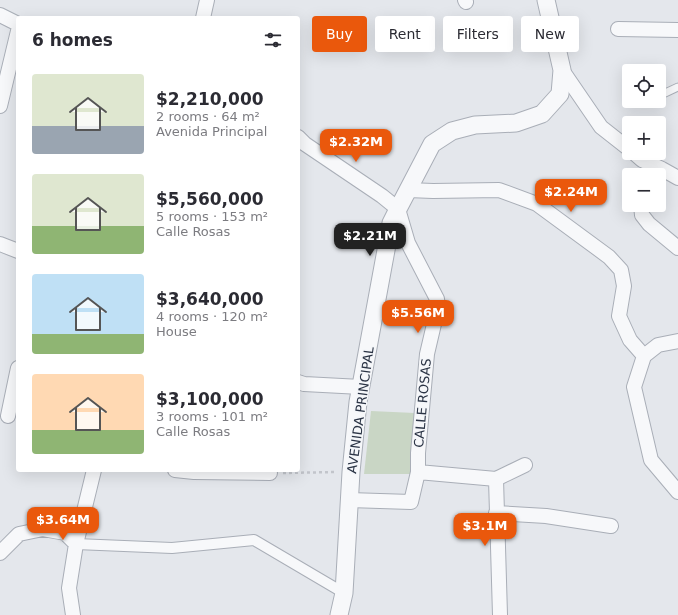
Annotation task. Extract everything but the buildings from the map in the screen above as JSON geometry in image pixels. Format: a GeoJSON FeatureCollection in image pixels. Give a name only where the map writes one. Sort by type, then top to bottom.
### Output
{"type":"FeatureCollection","features":[{"type":"Feature","properties":{"kind":"street"},"geometry":{"type":"LineString","coordinates":[[203,16],[207,0]]}},
{"type":"Feature","properties":{"kind":"street","name":"AVENIDA PRINCIPAL"},"geometry":{"type":"LineString","coordinates":[[339,615],[344,593],[351,472],[361,387],[391,223],[432,144],[452,131],[475,125],[516,123],[542,114],[560,94],[562,70],[546,0]]}},
{"type":"Feature","properties":{"kind":"street"},"geometry":{"type":"LineString","coordinates":[[0,15],[16,23]]}},
{"type":"Feature","properties":{"kind":"street"},"geometry":{"type":"LineString","coordinates":[[618,29],[678,30]]}},
{"type":"Feature","properties":{"kind":"street"},"geometry":{"type":"LineString","coordinates":[[0,106],[16,39]]}},
{"type":"Feature","properties":{"kind":"street"},"geometry":{"type":"LineString","coordinates":[[562,70],[601,127],[622,144]]}},
{"type":"Feature","properties":{"kind":"street"},"geometry":{"type":"LineString","coordinates":[[300,139],[305,144],[382,196],[398,209]]}},
{"type":"Feature","properties":{"kind":"street"},"geometry":{"type":"LineString","coordinates":[[642,160],[654,168]]}},
{"type":"Feature","properties":{"kind":"street"},"geometry":{"type":"LineString","coordinates":[[666,174],[678,178]]}},
{"type":"Feature","properties":{"kind":"street"},"geometry":{"type":"LineString","coordinates":[[408,190],[499,190],[537,204],[609,257],[621,270],[624,286],[619,316],[630,340],[644,356]]}},
{"type":"Feature","properties":{"kind":"street","name":"CALLE ROSAS"},"geometry":{"type":"LineString","coordinates":[[349,500],[411,502],[418,467],[426,354],[438,307],[437,299],[408,244],[398,209]]}},
{"type":"Feature","properties":{"kind":"street"},"geometry":{"type":"LineString","coordinates":[[642,212],[642,215],[649,224],[678,248]]}},
{"type":"Feature","properties":{"kind":"street"},"geometry":{"type":"LineString","coordinates":[[0,244],[16,250]]}},
{"type":"Feature","properties":{"kind":"street"},"geometry":{"type":"LineString","coordinates":[[678,341],[658,345],[644,356],[634,387],[651,460],[678,492]]}},
{"type":"Feature","properties":{"kind":"street"},"geometry":{"type":"LineString","coordinates":[[9,416],[16,379]]}},
{"type":"Feature","properties":{"kind":"street"},"geometry":{"type":"LineString","coordinates":[[300,383],[361,387]]}},
{"type":"Feature","properties":{"kind":"street"},"geometry":{"type":"LineString","coordinates":[[418,467],[496,478],[526,465]]}},
{"type":"Feature","properties":{"kind":"street"},"geometry":{"type":"LineString","coordinates":[[73,615],[69,588],[76,544],[94,472]]}},
{"type":"Feature","properties":{"kind":"street"},"geometry":{"type":"LineString","coordinates":[[194,472],[270,473]]}},
{"type":"Feature","properties":{"kind":"street"},"geometry":{"type":"LineString","coordinates":[[496,478],[500,615]]}},
{"type":"Feature","properties":{"kind":"street"},"geometry":{"type":"LineString","coordinates":[[496,513],[546,516],[611,526]]}},
{"type":"Feature","properties":{"kind":"street"},"geometry":{"type":"LineString","coordinates":[[0,553],[19,534],[43,529],[65,533],[76,544],[172,548],[254,540],[344,593]]}},
{"type":"Feature","properties":{"kind":"lane"},"geometry":{"type":"LineString","coordinates":[[666,93],[678,87]]}},
{"type":"Feature","properties":{"kind":"path"},"geometry":{"type":"LineString","coordinates":[[270,473],[351,472]]}},
{"type":"Feature","properties":{"kind":"green space"},"geometry":{"type":"Polygon","coordinates":[[[371,411],[415,413],[413,474],[364,474],[371,411]]]}}]}
